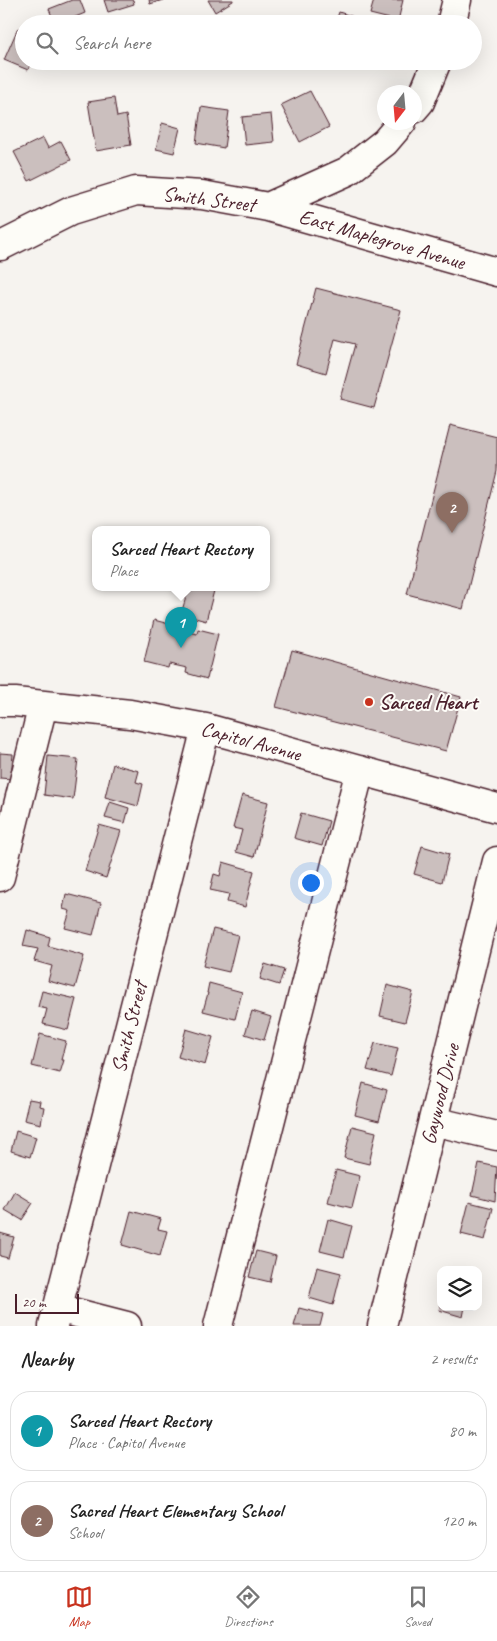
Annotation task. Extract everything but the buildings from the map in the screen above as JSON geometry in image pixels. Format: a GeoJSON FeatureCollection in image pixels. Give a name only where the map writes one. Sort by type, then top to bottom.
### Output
{"type":"FeatureCollection","features":[{"type":"Feature","properties":{"kind":"street"},"geometry":{"type":"LineString","coordinates":[[453,15],[457,0]]}},
{"type":"Feature","properties":{"kind":"street"},"geometry":{"type":"LineString","coordinates":[[422,97],[433,70]]}},
{"type":"Feature","properties":{"kind":"street","name":"Smith Street"},"geometry":{"type":"LineString","coordinates":[[0,247],[71,211],[136,191],[202,195],[268,207],[348,171],[385,142],[395,130]]}},
{"type":"Feature","properties":{"kind":"street","name":"East Maplegrove Avenue"},"geometry":{"type":"LineString","coordinates":[[268,207],[497,272]]}},
{"type":"Feature","properties":{"kind":"street","name":"Capitol Avenue"},"geometry":{"type":"LineString","coordinates":[[0,702],[130,714],[206,728],[497,808]]}},
{"type":"Feature","properties":{"kind":"street"},"geometry":{"type":"LineString","coordinates":[[0,877],[43,705]]}},
{"type":"Feature","properties":{"kind":"street","name":"Smith Street"},"geometry":{"type":"LineString","coordinates":[[55,1317],[206,728]]}},
{"type":"Feature","properties":{"kind":"street"},"geometry":{"type":"LineString","coordinates":[[218,1326],[360,770]]}},
{"type":"Feature","properties":{"kind":"street","name":"Gaywood Drive"},"geometry":{"type":"LineString","coordinates":[[382,1326],[497,861]]}},
{"type":"Feature","properties":{"kind":"street"},"geometry":{"type":"LineString","coordinates":[[433,1121],[497,1136]]}},
{"type":"Feature","properties":{"kind":"street"},"geometry":{"type":"LineString","coordinates":[[55,1317],[127,1326]]}},
{"type":"Feature","properties":{"kind":"place","name":"Sacred Heart Elementary School"},"geometry":{"type":"Point","coordinates":[452,533]}},
{"type":"Feature","properties":{"kind":"place","name":"Sarced Heart Rectory"},"geometry":{"type":"Point","coordinates":[181,648]}},
{"type":"Feature","properties":{"kind":"place","name":"Sarced Heart"},"geometry":{"type":"Point","coordinates":[369,702]}}]}
